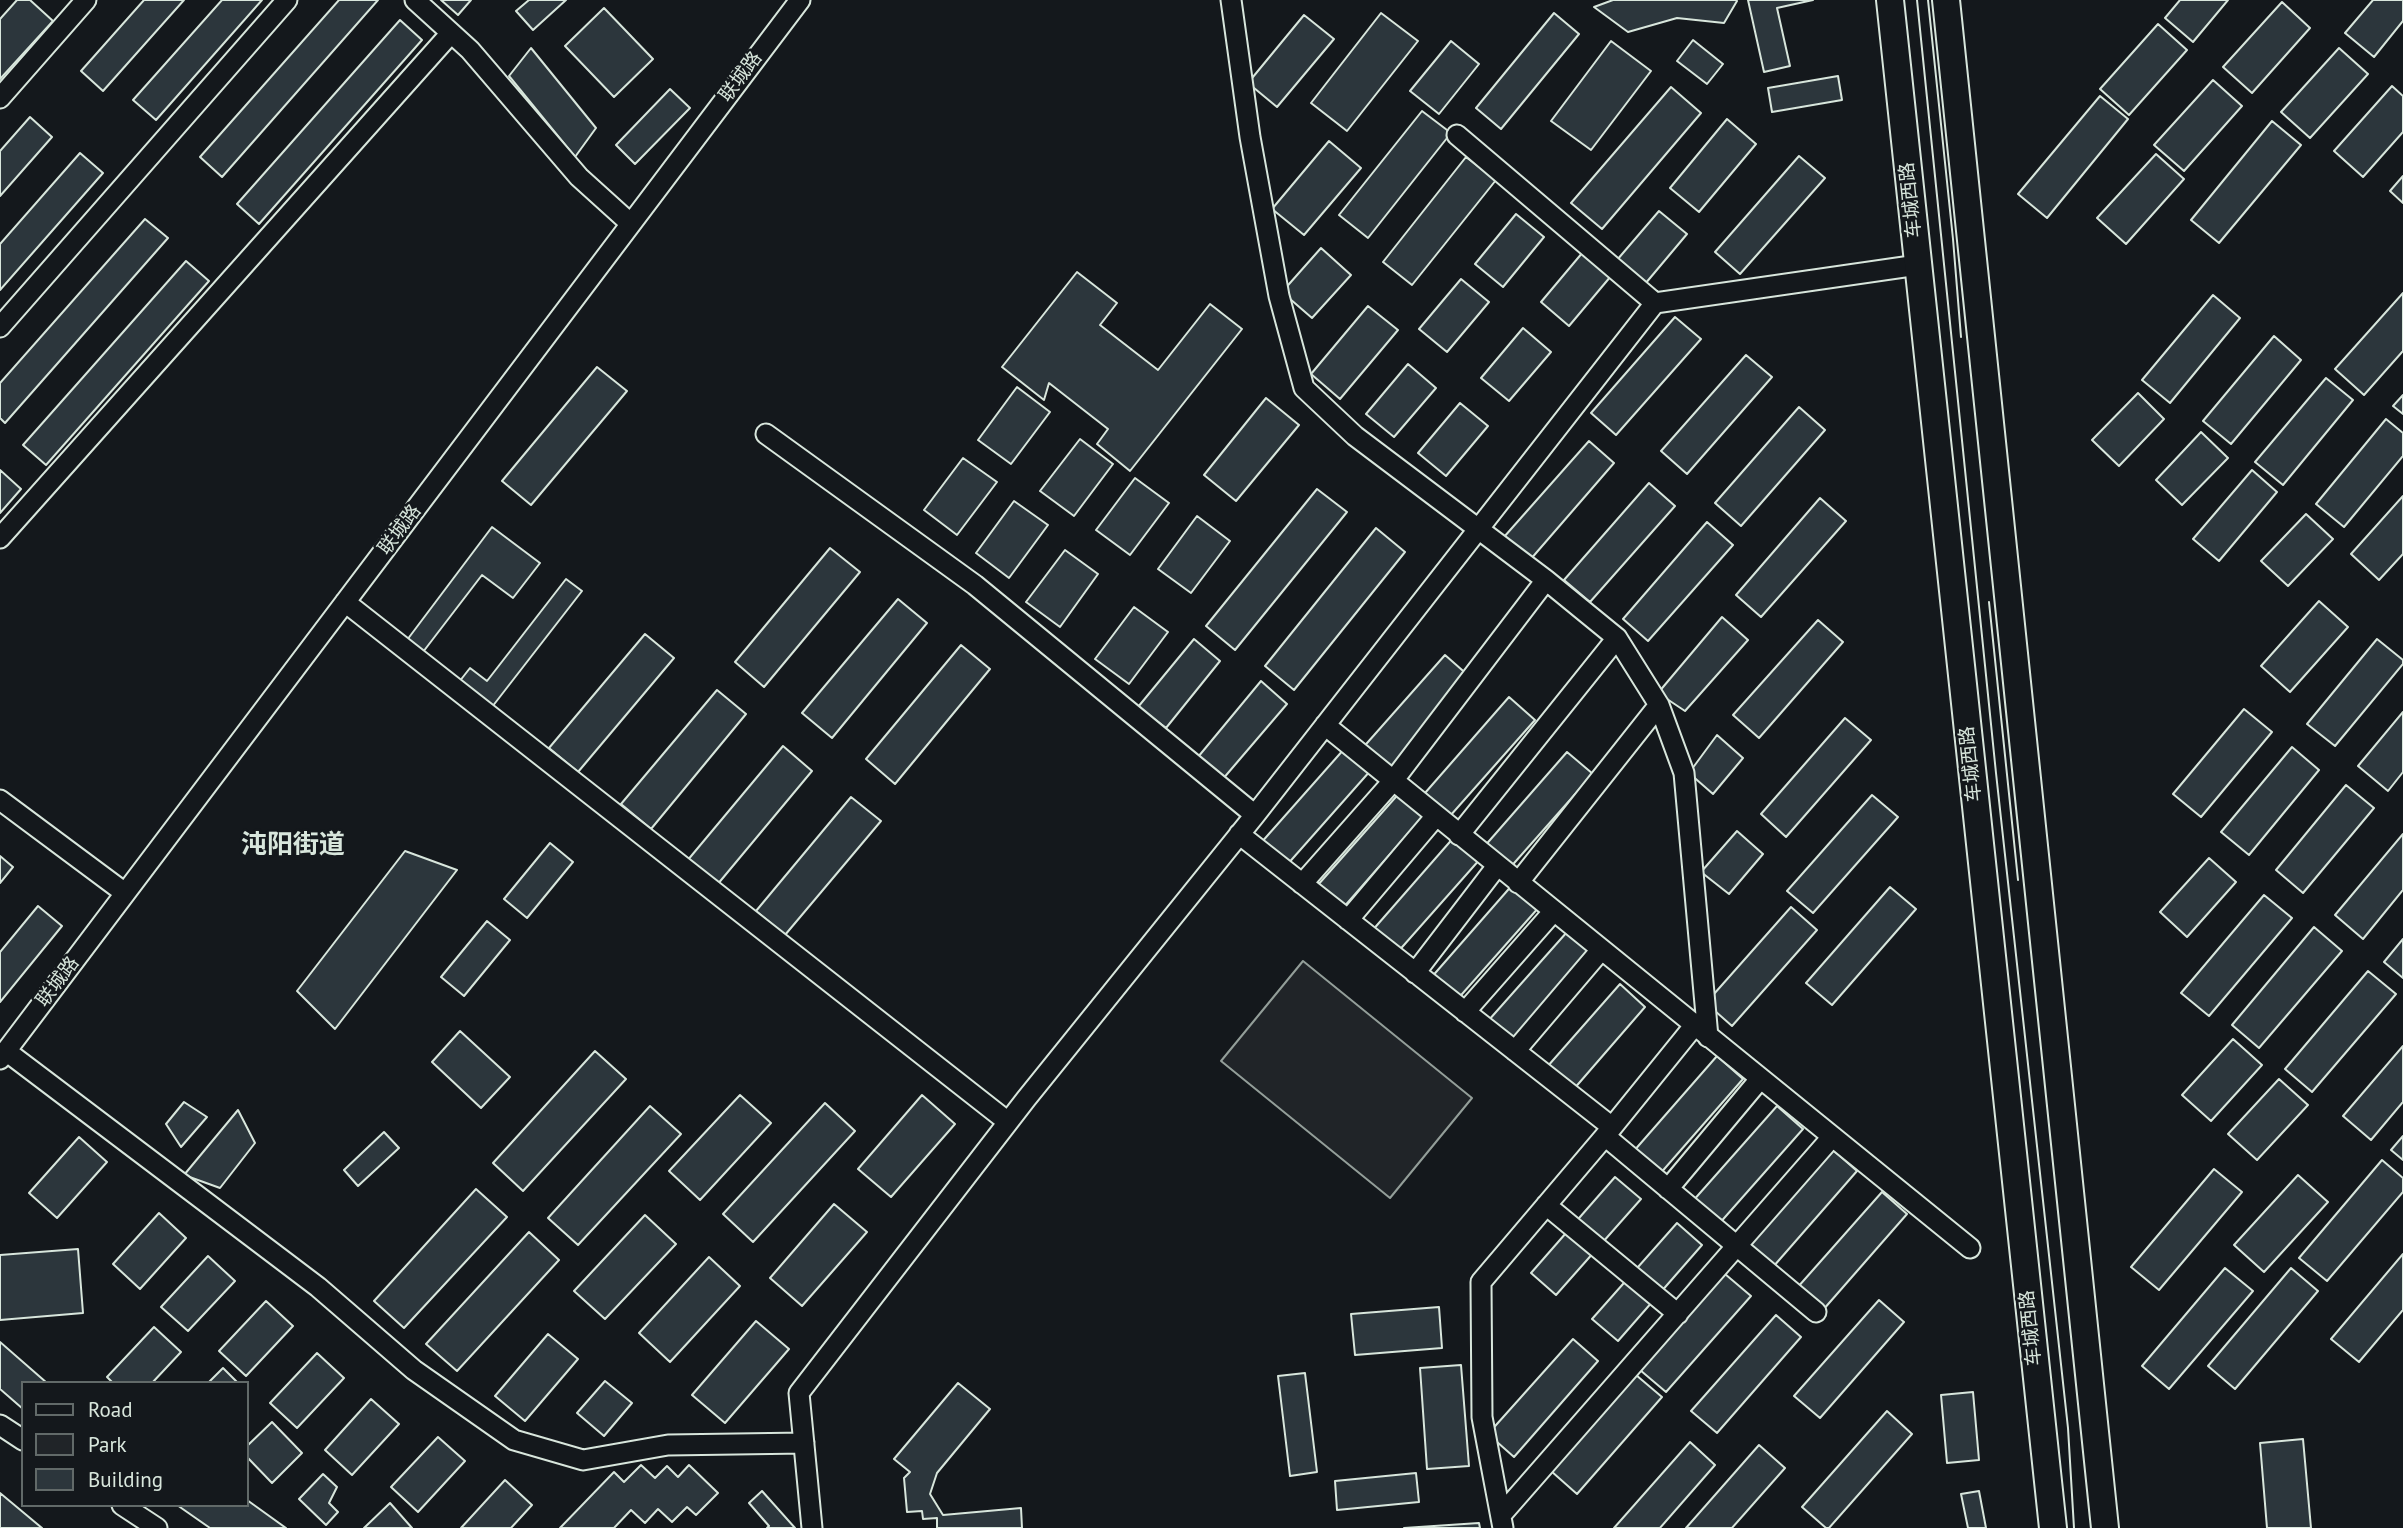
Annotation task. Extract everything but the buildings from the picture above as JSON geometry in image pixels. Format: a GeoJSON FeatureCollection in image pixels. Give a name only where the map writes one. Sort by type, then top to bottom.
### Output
{"type":"FeatureCollection","features":[{"type":"Feature","properties":{"kind":"main road","name":"车城西路"},"geometry":{"type":"LineString","coordinates":[[1890,0],[2053,1528]]}},
{"type":"Feature","properties":{"kind":"main road"},"geometry":{"type":"LineString","coordinates":[[1946,0],[2105,1528]]}},
{"type":"Feature","properties":{"kind":"street"},"geometry":{"type":"LineString","coordinates":[[0,98],[86,0]]}},
{"type":"Feature","properties":{"kind":"street"},"geometry":{"type":"LineString","coordinates":[[0,327],[288,0]]}},
{"type":"Feature","properties":{"kind":"street"},"geometry":{"type":"LineString","coordinates":[[415,0],[470,50],[579,177],[631,223]]}},
{"type":"Feature","properties":{"kind":"street","name":"联城路"},"geometry":{"type":"LineString","coordinates":[[3,1055],[800,0]]}},
{"type":"Feature","properties":{"kind":"street"},"geometry":{"type":"LineString","coordinates":[[1231,0],[1250,137],[1274,269],[1304,388],[1355,436],[1546,580],[1617,638],[1659,705],[1684,773],[1701,1032],[1609,1132],[1481,1282],[1482,1417],[1503,1521]]}},
{"type":"Feature","properties":{"kind":"street"},"geometry":{"type":"LineString","coordinates":[[0,538],[452,33]]}},
{"type":"Feature","properties":{"kind":"street"},"geometry":{"type":"LineString","coordinates":[[1457,135],[1655,303]]}},
{"type":"Feature","properties":{"kind":"street"},"geometry":{"type":"LineString","coordinates":[[812,1528],[799,1393],[1008,1122],[1255,815],[1655,303],[1918,265]]}},
{"type":"Feature","properties":{"kind":"street"},"geometry":{"type":"LineString","coordinates":[[766,434],[975,585],[1255,815]]}},
{"type":"Feature","properties":{"kind":"street"},"geometry":{"type":"LineString","coordinates":[[1302,884],[1393,781],[1546,580]]}},
{"type":"Feature","properties":{"kind":"street"},"geometry":{"type":"LineString","coordinates":[[345,602],[1008,1122]]}},
{"type":"Feature","properties":{"kind":"street"},"geometry":{"type":"LineString","coordinates":[[1459,835],[1617,638]]}},
{"type":"Feature","properties":{"kind":"street"},"geometry":{"type":"LineString","coordinates":[[1518,883],[1659,705]]}},
{"type":"Feature","properties":{"kind":"street"},"geometry":{"type":"LineString","coordinates":[[1325,725],[1970,1248]]}},
{"type":"Feature","properties":{"kind":"street"},"geometry":{"type":"LineString","coordinates":[[0,800],[125,893]]}},
{"type":"Feature","properties":{"kind":"street"},"geometry":{"type":"LineString","coordinates":[[1348,920],[1436,816]]}},
{"type":"Feature","properties":{"kind":"street"},"geometry":{"type":"LineString","coordinates":[[1239,834],[1515,1051],[1609,1132],[1668,1189],[1816,1312]]}},
{"type":"Feature","properties":{"kind":"street"},"geometry":{"type":"LineString","coordinates":[[1415,973],[1497,866]]}},
{"type":"Feature","properties":{"kind":"street"},"geometry":{"type":"LineString","coordinates":[[1465,1012],[1553,912]]}},
{"type":"Feature","properties":{"kind":"street"},"geometry":{"type":"LineString","coordinates":[[1515,1051],[1601,950]]}},
{"type":"Feature","properties":{"kind":"street"},"geometry":{"type":"LineString","coordinates":[[3,1055],[318,1287],[414,1370],[514,1440],[583,1460],[668,1445],[804,1443]]}},
{"type":"Feature","properties":{"kind":"street"},"geometry":{"type":"LineString","coordinates":[[1668,1189],[1760,1079]]}},
{"type":"Feature","properties":{"kind":"street"},"geometry":{"type":"LineString","coordinates":[[1503,1521],[1832,1137]]}},
{"type":"Feature","properties":{"kind":"street"},"geometry":{"type":"LineString","coordinates":[[1546,1205],[1678,1314]]}},
{"type":"Feature","properties":{"kind":"street"},"geometry":{"type":"LineString","coordinates":[[0,1426],[21,1439]]}},
{"type":"Feature","properties":{"kind":"street"},"geometry":{"type":"LineString","coordinates":[[125,1507],[157,1528]]}},
{"type":"Feature","properties":{"kind":"green space"},"geometry":{"type":"Polygon","coordinates":[[[1303,961],[1472,1098],[1390,1198],[1221,1061],[1303,961]]]}},
{"type":"Feature","properties":{"kind":"tram line"},"geometry":{"type":"LineString","coordinates":[[1917,0],[1996,773],[2068,1428],[2074,1528]]}},
{"type":"Feature","properties":{"kind":"tram line"},"geometry":{"type":"LineString","coordinates":[[1928,0],[1961,337]]}},
{"type":"Feature","properties":{"kind":"tram line"},"geometry":{"type":"LineString","coordinates":[[1989,602],[2018,880]]}},
{"type":"Feature","properties":{"kind":"district","name":"沌阳街道"},"geometry":{"type":"Point","coordinates":[293,846]}}]}
